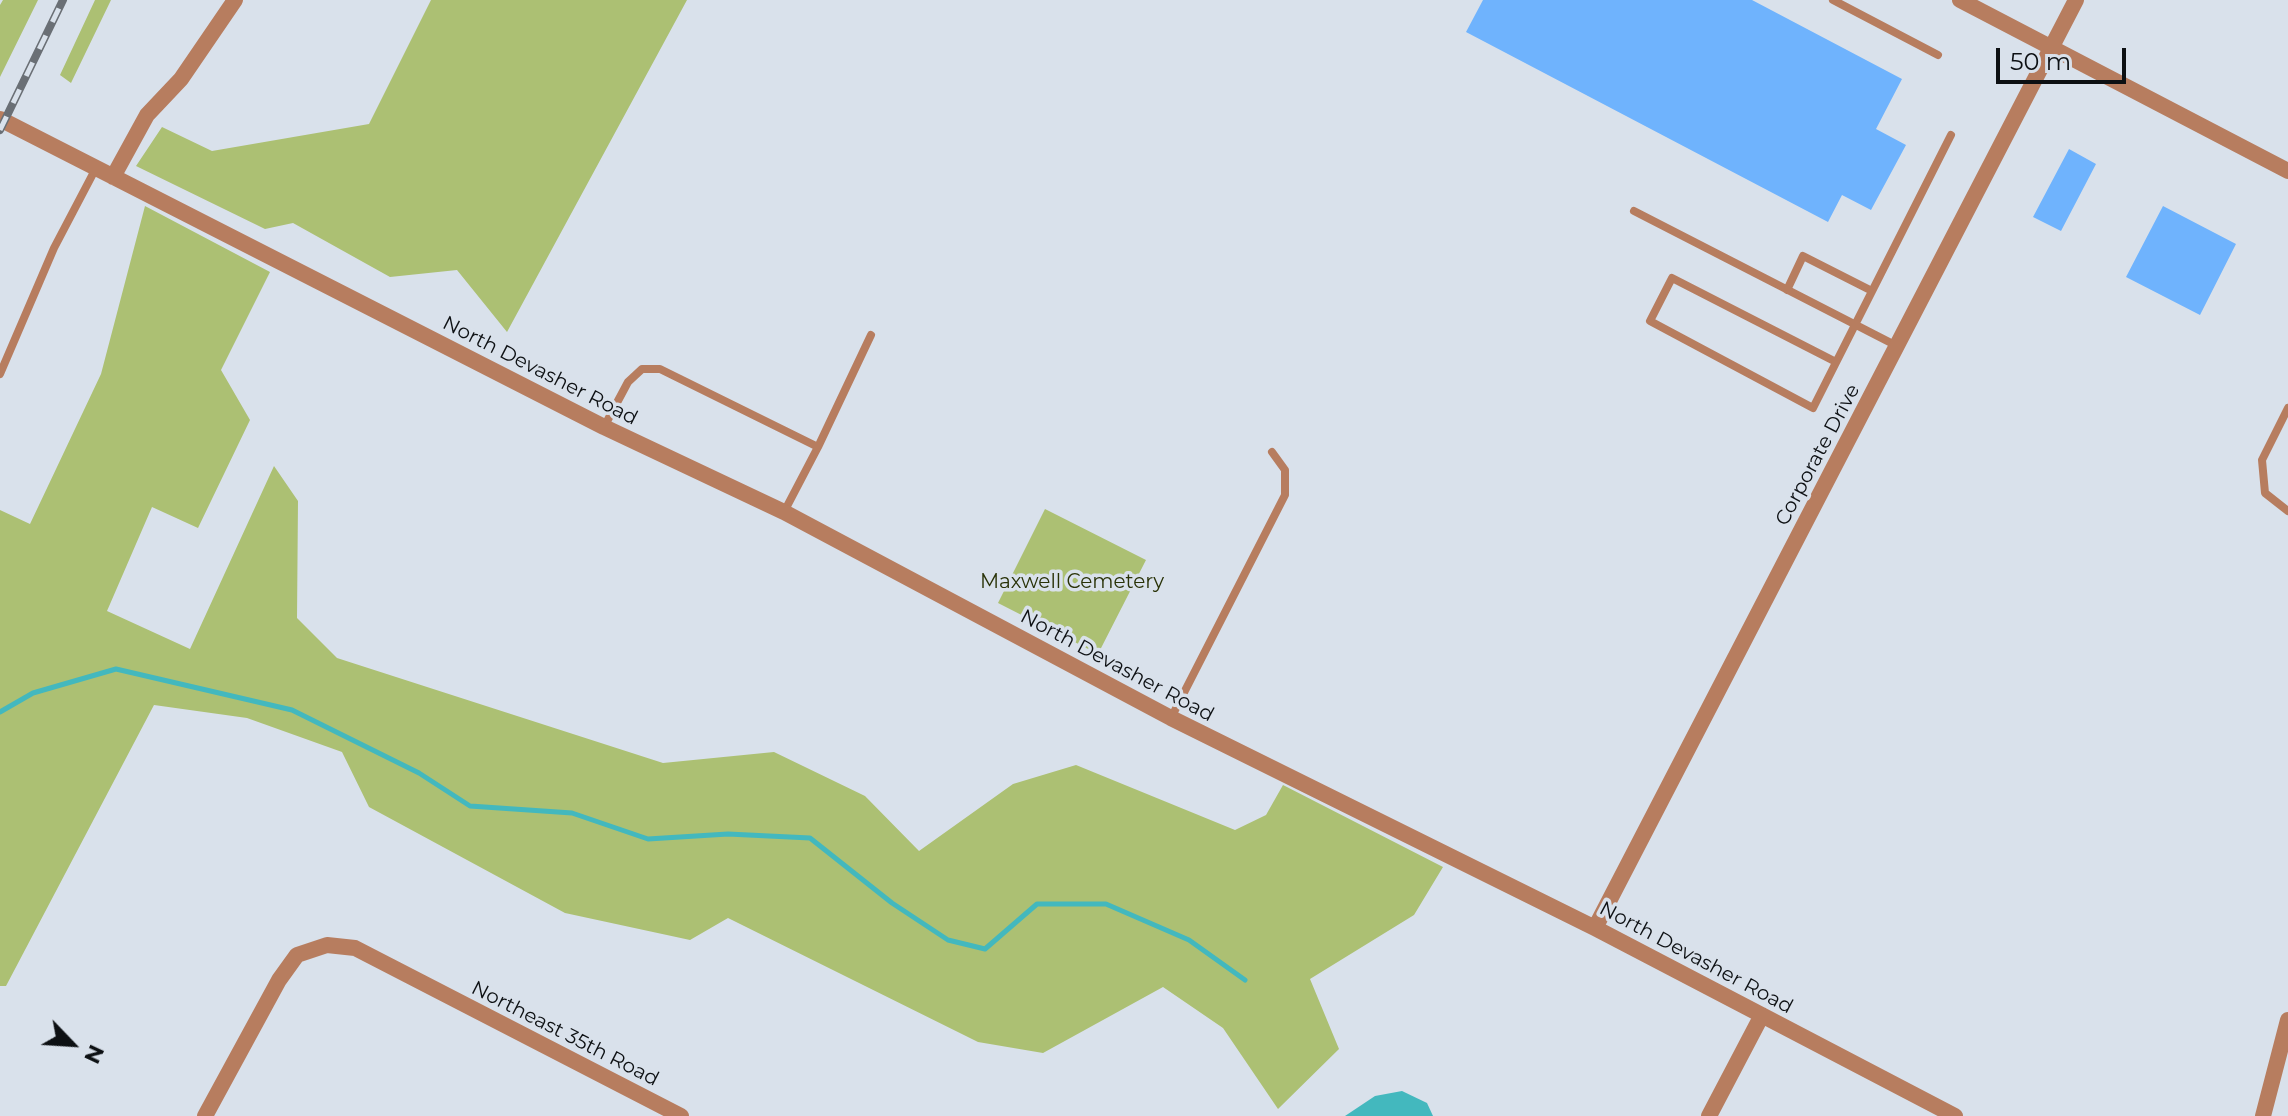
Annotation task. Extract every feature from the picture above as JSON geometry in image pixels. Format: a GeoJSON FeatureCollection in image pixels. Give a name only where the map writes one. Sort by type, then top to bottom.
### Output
{"type":"FeatureCollection","features":[{"type":"Feature","properties":{"kind":"street"},"geometry":{"type":"LineString","coordinates":[[113,177],[147,115],[181,79],[235,0]]}},
{"type":"Feature","properties":{"kind":"street"},"geometry":{"type":"LineString","coordinates":[[1960,0],[2288,171]]}},
{"type":"Feature","properties":{"kind":"street","name":"Corporate Drive"},"geometry":{"type":"LineString","coordinates":[[1595,928],[2076,0]]}},
{"type":"Feature","properties":{"kind":"street","name":"North Devasher Road"},"geometry":{"type":"LineString","coordinates":[[2,120],[604,427],[784,512],[1171,718],[1595,928],[1955,1116]]}},
{"type":"Feature","properties":{"kind":"street","name":"Northeast 35th Road"},"geometry":{"type":"LineString","coordinates":[[205,1116],[258,1015],[297,955],[327,945],[355,948],[681,1116]]}},
{"type":"Feature","properties":{"kind":"street"},"geometry":{"type":"LineString","coordinates":[[1709,1116],[1762,1015]]}},
{"type":"Feature","properties":{"kind":"street"},"geometry":{"type":"LineString","coordinates":[[2263,1116],[2288,1020]]}},
{"type":"Feature","properties":{"kind":"lane"},"geometry":{"type":"LineString","coordinates":[[1833,0],[1938,55]]}},
{"type":"Feature","properties":{"kind":"lane"},"geometry":{"type":"LineString","coordinates":[[1836,362],[1672,278],[1650,321],[1813,408],[1951,135]]}},
{"type":"Feature","properties":{"kind":"lane"},"geometry":{"type":"LineString","coordinates":[[0,374],[54,248],[97,168]]}},
{"type":"Feature","properties":{"kind":"lane"},"geometry":{"type":"LineString","coordinates":[[1634,211],[1897,346]]}},
{"type":"Feature","properties":{"kind":"lane"},"geometry":{"type":"LineString","coordinates":[[1787,290],[1803,256],[1872,291]]}},
{"type":"Feature","properties":{"kind":"lane"},"geometry":{"type":"LineString","coordinates":[[784,512],[871,335]]}},
{"type":"Feature","properties":{"kind":"lane"},"geometry":{"type":"LineString","coordinates":[[604,427],[628,382],[642,369],[660,369],[818,447]]}},
{"type":"Feature","properties":{"kind":"lane"},"geometry":{"type":"LineString","coordinates":[[2288,408],[2262,460],[2265,493],[2288,511]]}},
{"type":"Feature","properties":{"kind":"lane"},"geometry":{"type":"LineString","coordinates":[[1171,718],[1285,495],[1285,470],[1272,452]]}},
{"type":"Feature","properties":{"kind":"green space"},"geometry":{"type":"Polygon","coordinates":[[[3,0],[38,0],[0,77],[0,5],[3,0]]]}},
{"type":"Feature","properties":{"kind":"green space"},"geometry":{"type":"Polygon","coordinates":[[[95,0],[111,0],[71,83],[60,75],[95,0]]]}},
{"type":"Feature","properties":{"kind":"green space"},"geometry":{"type":"Polygon","coordinates":[[[431,0],[687,0],[507,332],[457,270],[390,277],[293,223],[265,229],[136,166],[162,127],[212,151],[369,124],[431,0]]]}},
{"type":"Feature","properties":{"kind":"green space"},"geometry":{"type":"Polygon","coordinates":[[[145,206],[270,272],[221,370],[250,420],[198,528],[152,507],[107,611],[190,649],[274,466],[298,501],[297,618],[337,658],[663,763],[774,752],[865,796],[919,851],[1013,784],[1076,765],[1235,830],[1266,815],[1283,785],[1443,867],[1414,915],[1310,979],[1339,1049],[1278,1109],[1223,1028],[1163,987],[1043,1053],[978,1042],[728,918],[690,940],[565,913],[369,807],[342,752],[247,718],[154,705],[6,986],[0,986],[0,510],[30,524],[101,374],[145,206]]]}},
{"type":"Feature","properties":{"kind":"green space","name":"Maxwell Cemetery"},"geometry":{"type":"Polygon","coordinates":[[[1045,509],[1146,560],[1098,654],[998,603],[1045,509]]]}},
{"type":"Feature","properties":{"kind":"water"},"geometry":{"type":"Polygon","coordinates":[[[1402,1091],[1427,1103],[1433,1116],[1345,1116],[1375,1096],[1402,1091]]]}},
{"type":"Feature","properties":{"kind":"building"},"geometry":{"type":"Polygon","coordinates":[[[1483,0],[1752,0],[1902,79],[1876,129],[1906,145],[1871,210],[1842,195],[1828,222],[1466,32],[1483,0]]]}},
{"type":"Feature","properties":{"kind":"building"},"geometry":{"type":"Polygon","coordinates":[[[2069,149],[2096,164],[2061,231],[2033,217],[2069,149]]]}},
{"type":"Feature","properties":{"kind":"building"},"geometry":{"type":"Polygon","coordinates":[[[2163,206],[2236,244],[2200,315],[2126,277],[2163,206]]]}},
{"type":"Feature","properties":{"kind":"waterway"},"geometry":{"type":"LineString","coordinates":[[0,712],[33,693],[116,669],[292,710],[419,773],[470,806],[572,813],[648,839],[728,834],[810,838],[892,903],[948,940],[985,949],[1037,904],[1106,904],[1189,940],[1245,980]]}},
{"type":"Feature","properties":{"kind":"railway"},"geometry":{"type":"LineString","coordinates":[[0,130],[63,0]]}}]}
